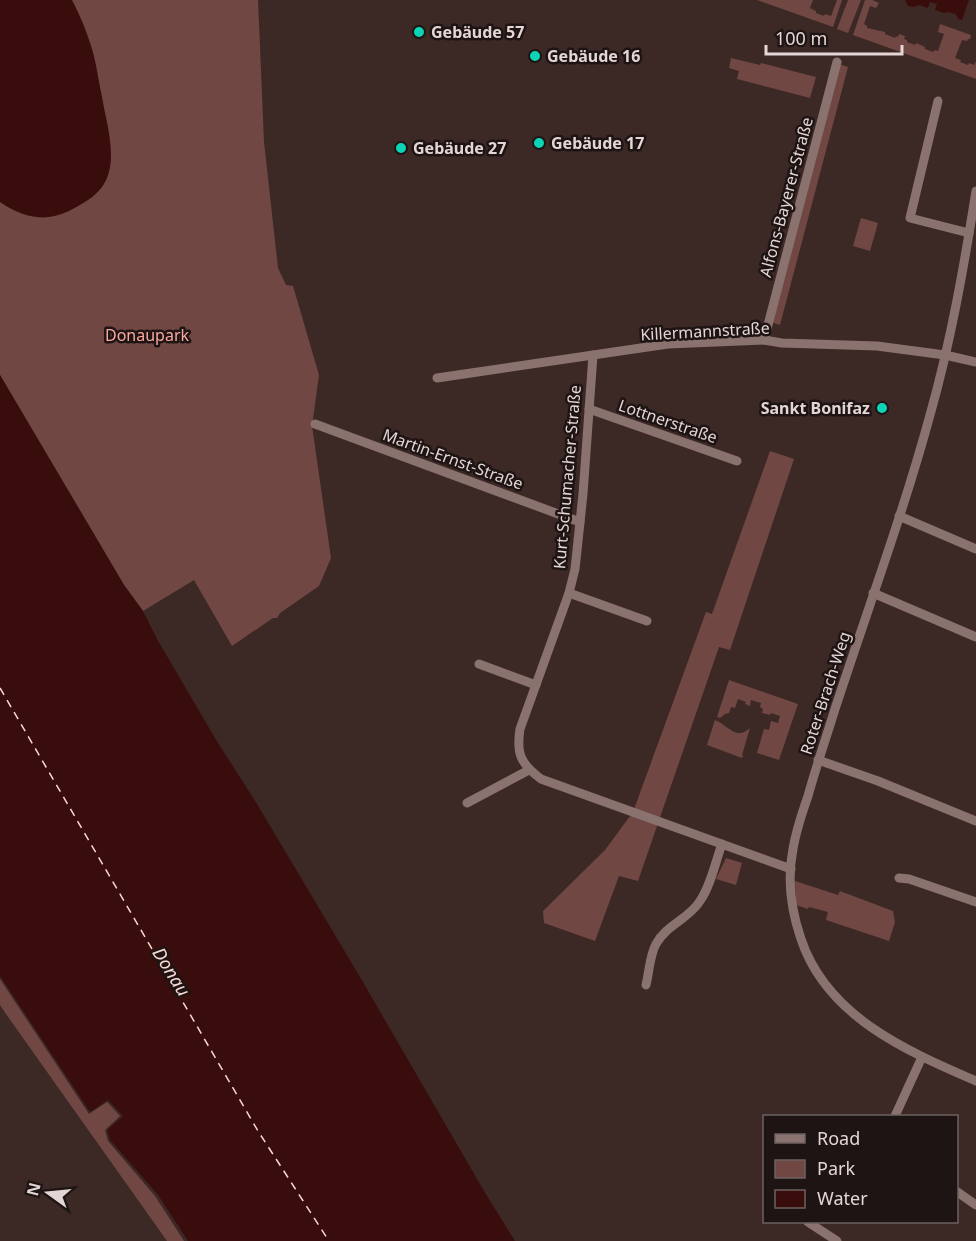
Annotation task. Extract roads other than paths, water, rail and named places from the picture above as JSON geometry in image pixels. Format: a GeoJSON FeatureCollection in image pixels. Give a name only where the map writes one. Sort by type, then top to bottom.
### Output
{"type":"FeatureCollection","features":[{"type":"Feature","properties":{"kind":"street","name":"Alfons-Bayerer-Straße"},"geometry":{"type":"LineString","coordinates":[[764,340],[837,62]]}},
{"type":"Feature","properties":{"kind":"street"},"geometry":{"type":"LineString","coordinates":[[939,101],[910,218],[969,233]]}},
{"type":"Feature","properties":{"kind":"street","name":"Roter-Brach-Weg"},"geometry":{"type":"LineString","coordinates":[[976,191],[945,355],[931,414],[798,827],[793,850],[790,892],[800,938],[809,959],[837,998],[853,1014],[893,1042],[922,1058],[976,1082]]}},
{"type":"Feature","properties":{"kind":"street","name":"Killermannstraße"},"geometry":{"type":"LineString","coordinates":[[437,378],[668,344],[764,340],[782,343],[877,346],[945,355],[976,362]]}},
{"type":"Feature","properties":{"kind":"street","name":"Kurt-Schumacher-Straße"},"geometry":{"type":"LineString","coordinates":[[529,770],[519,752],[518,741],[520,729],[569,593],[575,569],[593,355]]}},
{"type":"Feature","properties":{"kind":"street","name":"Lottnerstraße"},"geometry":{"type":"LineString","coordinates":[[589,409],[737,461]]}},
{"type":"Feature","properties":{"kind":"street","name":"Martin-Ernst-Straße"},"geometry":{"type":"LineString","coordinates":[[315,424],[580,522]]}},
{"type":"Feature","properties":{"kind":"street"},"geometry":{"type":"LineString","coordinates":[[899,516],[976,549]]}},
{"type":"Feature","properties":{"kind":"street"},"geometry":{"type":"LineString","coordinates":[[569,593],[647,621]]}},
{"type":"Feature","properties":{"kind":"street"},"geometry":{"type":"LineString","coordinates":[[873,593],[976,637]]}},
{"type":"Feature","properties":{"kind":"street"},"geometry":{"type":"LineString","coordinates":[[479,664],[536,685]]}},
{"type":"Feature","properties":{"kind":"street"},"geometry":{"type":"LineString","coordinates":[[818,760],[878,781],[976,821]]}},
{"type":"Feature","properties":{"kind":"street"},"geometry":{"type":"LineString","coordinates":[[467,803],[529,770],[541,779],[791,869]]}},
{"type":"Feature","properties":{"kind":"street"},"geometry":{"type":"LineString","coordinates":[[646,985],[655,945],[666,932],[698,904],[705,893],[722,844]]}},
{"type":"Feature","properties":{"kind":"street"},"geometry":{"type":"LineString","coordinates":[[899,878],[909,879],[976,902]]}},
{"type":"Feature","properties":{"kind":"street"},"geometry":{"type":"LineString","coordinates":[[895,1115],[922,1058]]}},
{"type":"Feature","properties":{"kind":"street"},"geometry":{"type":"LineString","coordinates":[[958,1192],[976,1205]]}},
{"type":"Feature","properties":{"kind":"street"},"geometry":{"type":"LineString","coordinates":[[811,1223],[837,1241]]}},
{"type":"Feature","properties":{"kind":"water"},"geometry":{"type":"Polygon","coordinates":[[[0,0],[72,0],[94,56],[110,138],[110,169],[104,184],[96,194],[60,215],[33,217],[0,202],[0,0]]]}},
{"type":"Feature","properties":{"kind":"water"},"geometry":{"type":"Polygon","coordinates":[[[905,0],[969,0],[962,20],[958,19],[956,14],[935,10],[937,4],[930,2],[928,8],[919,5],[914,7],[908,6],[905,0]]]}},
{"type":"Feature","properties":{"kind":"water","name":"Donau"},"geometry":{"type":"Polygon","coordinates":[[[0,375],[124,585],[143,611],[215,738],[257,804],[515,1241],[188,1241],[158,1195],[110,1140],[107,1130],[123,1116],[108,1100],[90,1112],[0,976],[0,375]]]}},
{"type":"Feature","properties":{"kind":"place","name":"Gebäude 57"},"geometry":{"type":"Point","coordinates":[419,32]}},
{"type":"Feature","properties":{"kind":"place","name":"Gebäude 16"},"geometry":{"type":"Point","coordinates":[535,56]}},
{"type":"Feature","properties":{"kind":"place","name":"Gebäude 17"},"geometry":{"type":"Point","coordinates":[539,143]}},
{"type":"Feature","properties":{"kind":"place","name":"Gebäude 27"},"geometry":{"type":"Point","coordinates":[401,148]}},
{"type":"Feature","properties":{"kind":"place","name":"Sankt Bonifaz"},"geometry":{"type":"Point","coordinates":[882,408]}},
{"type":"Feature","properties":{"kind":"park label","name":"Donaupark"},"geometry":{"type":"Point","coordinates":[147,335]}}]}
